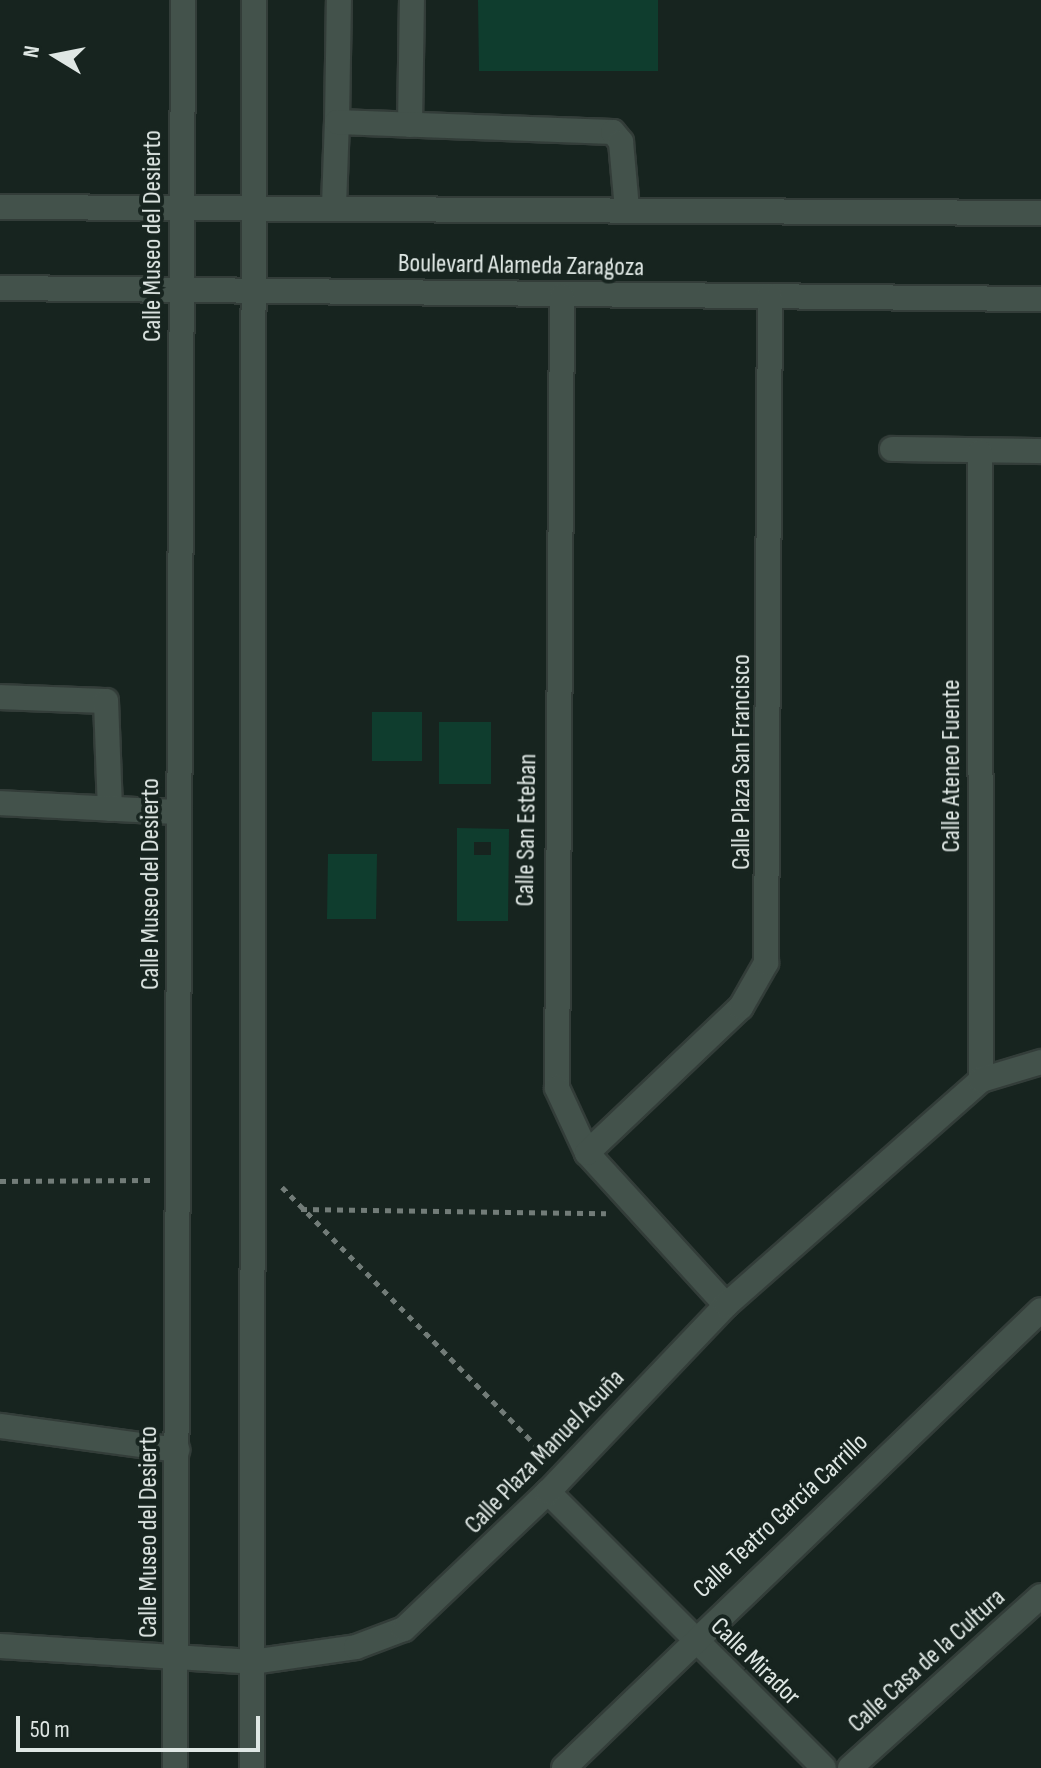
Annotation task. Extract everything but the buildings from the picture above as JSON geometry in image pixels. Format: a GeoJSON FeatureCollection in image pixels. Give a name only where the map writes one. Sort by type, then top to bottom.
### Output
{"type":"FeatureCollection","features":[{"type":"Feature","properties":{"kind":"street","name":"Calle Museo del Desierto"},"geometry":{"type":"LineString","coordinates":[[175,1768],[183,0]]}},
{"type":"Feature","properties":{"kind":"street"},"geometry":{"type":"LineString","coordinates":[[252,1768],[254,0]]}},
{"type":"Feature","properties":{"kind":"street"},"geometry":{"type":"LineString","coordinates":[[334,206],[339,0]]}},
{"type":"Feature","properties":{"kind":"street"},"geometry":{"type":"LineString","coordinates":[[410,125],[412,0]]}},
{"type":"Feature","properties":{"kind":"street"},"geometry":{"type":"LineString","coordinates":[[337,122],[613,132],[621,142],[627,209]]}},
{"type":"Feature","properties":{"kind":"street"},"geometry":{"type":"LineString","coordinates":[[0,207],[334,206],[1041,213]]}},
{"type":"Feature","properties":{"kind":"street","name":"Boulevard Alameda Zaragoza"},"geometry":{"type":"LineString","coordinates":[[0,288],[1041,299]]}},
{"type":"Feature","properties":{"kind":"street","name":"Calle San Esteban"},"geometry":{"type":"LineString","coordinates":[[562,296],[553,1049],[557,1088],[587,1153],[726,1305]]}},
{"type":"Feature","properties":{"kind":"street","name":"Calle Plaza San Francisco"},"geometry":{"type":"LineString","coordinates":[[587,1153],[741,1007],[766,963],[770,296]]}},
{"type":"Feature","properties":{"kind":"street"},"geometry":{"type":"LineString","coordinates":[[892,449],[1041,451]]}},
{"type":"Feature","properties":{"kind":"street","name":"Calle Ateneo Fuente"},"geometry":{"type":"LineString","coordinates":[[980,452],[981,1080]]}},
{"type":"Feature","properties":{"kind":"street"},"geometry":{"type":"LineString","coordinates":[[0,697],[106,701],[110,809]]}},
{"type":"Feature","properties":{"kind":"street"},"geometry":{"type":"LineString","coordinates":[[0,803],[179,812]]}},
{"type":"Feature","properties":{"kind":"street","name":"Calle Plaza Manuel Acuña"},"geometry":{"type":"LineString","coordinates":[[0,1646],[252,1662],[356,1647],[404,1629],[556,1483],[726,1305],[981,1080],[1041,1062]]}},
{"type":"Feature","properties":{"kind":"street","name":"Calle Teatro García Carrillo"},"geometry":{"type":"LineString","coordinates":[[564,1768],[691,1640],[1041,1310]]}},
{"type":"Feature","properties":{"kind":"street"},"geometry":{"type":"LineString","coordinates":[[0,1426],[177,1450]]}},
{"type":"Feature","properties":{"kind":"street","name":"Calle Mirador"},"geometry":{"type":"LineString","coordinates":[[556,1483],[691,1640],[824,1768]]}},
{"type":"Feature","properties":{"kind":"street","name":"Calle Casa de la Cultura"},"geometry":{"type":"LineString","coordinates":[[850,1768],[1041,1596]]}},
{"type":"Feature","properties":{"kind":"path"},"geometry":{"type":"LineString","coordinates":[[253,1154],[556,1483]]}},
{"type":"Feature","properties":{"kind":"path"},"geometry":{"type":"LineString","coordinates":[[0,1181],[179,1180]]}},
{"type":"Feature","properties":{"kind":"path"},"geometry":{"type":"LineString","coordinates":[[301,1209],[643,1214]]}}]}
